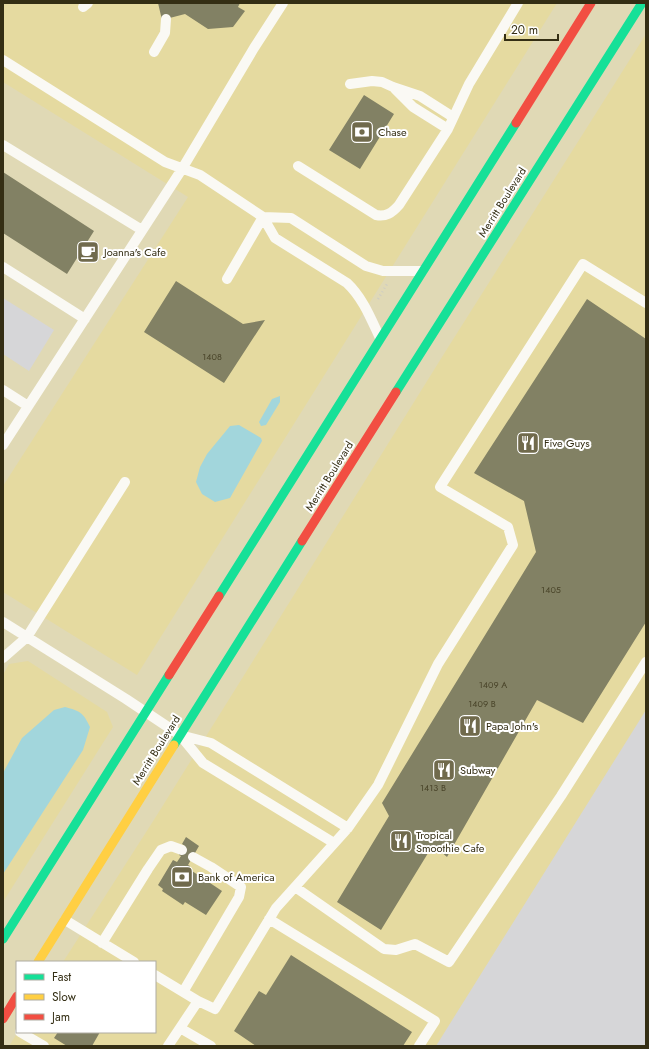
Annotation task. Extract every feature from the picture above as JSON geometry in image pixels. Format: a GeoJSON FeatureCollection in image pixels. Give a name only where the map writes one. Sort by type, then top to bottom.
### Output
{"type":"FeatureCollection","features":[{"type":"Feature","properties":{"kind":"main road"},"geometry":{"type":"LineString","coordinates":[[3,939],[591,3]]}},
{"type":"Feature","properties":{"kind":"main road","name":"Merritt Boulevard"},"geometry":{"type":"LineString","coordinates":[[39,961],[642,3]]}},
{"type":"Feature","properties":{"kind":"main road"},"geometry":{"type":"LineString","coordinates":[[3,1020],[16,998]]}},
{"type":"Feature","properties":{"kind":"lane"},"geometry":{"type":"LineString","coordinates":[[3,445],[182,169],[283,3]]}},
{"type":"Feature","properties":{"kind":"lane"},"geometry":{"type":"LineString","coordinates":[[298,166],[371,213],[382,216],[394,211],[448,129],[468,84],[518,3]]}},
{"type":"Feature","properties":{"kind":"lane"},"geometry":{"type":"LineString","coordinates":[[154,52],[165,33],[166,19]]}},
{"type":"Feature","properties":{"kind":"lane"},"geometry":{"type":"LineString","coordinates":[[3,60],[165,162],[200,175],[263,217],[275,238],[347,283],[354,289],[367,310],[380,338]]}},
{"type":"Feature","properties":{"kind":"lane"},"geometry":{"type":"LineString","coordinates":[[350,84],[372,81],[382,82],[420,96],[454,118]]}},
{"type":"Feature","properties":{"kind":"lane"},"geometry":{"type":"LineString","coordinates":[[394,87],[413,107],[448,129]]}},
{"type":"Feature","properties":{"kind":"lane"},"geometry":{"type":"LineString","coordinates":[[3,144],[142,230]]}},
{"type":"Feature","properties":{"kind":"lane"},"geometry":{"type":"LineString","coordinates":[[263,217],[291,218],[366,266],[383,271],[422,271]]}},
{"type":"Feature","properties":{"kind":"lane"},"geometry":{"type":"LineString","coordinates":[[227,279],[263,217]]}},
{"type":"Feature","properties":{"kind":"lane"},"geometry":{"type":"LineString","coordinates":[[156,976],[198,1001],[215,1009],[276,908],[348,828],[378,785],[438,664],[513,545],[508,527],[440,487],[583,264],[646,303]]}},
{"type":"Feature","properties":{"kind":"lane"},"geometry":{"type":"LineString","coordinates":[[3,267],[85,319]]}},
{"type":"Feature","properties":{"kind":"lane"},"geometry":{"type":"LineString","coordinates":[[3,390],[28,406]]}},
{"type":"Feature","properties":{"kind":"lane"},"geometry":{"type":"LineString","coordinates":[[3,658],[27,637],[125,482]]}},
{"type":"Feature","properties":{"kind":"lane"},"geometry":{"type":"LineString","coordinates":[[3,622],[180,735],[211,744],[348,828]]}},
{"type":"Feature","properties":{"kind":"lane"},"geometry":{"type":"LineString","coordinates":[[295,887],[384,949],[396,950],[415,944],[449,962],[561,796],[646,662]]}},
{"type":"Feature","properties":{"kind":"lane"},"geometry":{"type":"LineString","coordinates":[[180,735],[203,763],[334,843]]}},
{"type":"Feature","properties":{"kind":"lane"},"geometry":{"type":"LineString","coordinates":[[102,942],[148,868],[162,850],[171,846],[182,850]]}},
{"type":"Feature","properties":{"kind":"lane"},"geometry":{"type":"LineString","coordinates":[[183,992],[239,897],[240,887],[211,867],[193,857]]}},
{"type":"Feature","properties":{"kind":"lane"},"geometry":{"type":"LineString","coordinates":[[269,919],[435,1021],[419,1046]]}},
{"type":"Feature","properties":{"kind":"lane"},"geometry":{"type":"LineString","coordinates":[[64,920],[132,961]]}},
{"type":"Feature","properties":{"kind":"lane"},"geometry":{"type":"LineString","coordinates":[[168,1046],[198,1001]]}},
{"type":"Feature","properties":{"kind":"lane"},"geometry":{"type":"LineString","coordinates":[[3,1020],[16,1029]]}},
{"type":"Feature","properties":{"kind":"lane"},"geometry":{"type":"LineString","coordinates":[[180,1028],[211,1046]]}},
{"type":"Feature","properties":{"kind":"lane"},"geometry":{"type":"LineString","coordinates":[[22,1033],[44,1046]]}},
{"type":"Feature","properties":{"kind":"path"},"geometry":{"type":"LineString","coordinates":[[378,299],[389,281]]}},
{"type":"Feature","properties":{"kind":"shaded area"},"geometry":{"type":"Polygon","coordinates":[[[3,3],[557,3],[137,675],[3,592],[3,486],[188,197],[3,82],[3,3]]]}},
{"type":"Feature","properties":{"kind":"shaded area"},"geometry":{"type":"Polygon","coordinates":[[[646,34],[646,715],[443,1046],[9,1046],[17,1033],[156,1033],[156,961],[64,961],[157,815],[447,349],[646,34]]]}},
{"type":"Feature","properties":{"kind":"shaded area"},"geometry":{"type":"Polygon","coordinates":[[[3,298],[54,330],[29,371],[3,354],[3,298]]]}},
{"type":"Feature","properties":{"kind":"shaded area"},"geometry":{"type":"Polygon","coordinates":[[[28,661],[107,712],[113,727],[3,902],[3,675],[9,664],[28,661]]]}},
{"type":"Feature","properties":{"kind":"shaded area"},"geometry":{"type":"Polygon","coordinates":[[[646,710],[646,1046],[436,1046],[646,710]]]}},
{"type":"Feature","properties":{"kind":"water"},"geometry":{"type":"Polygon","coordinates":[[[280,396],[280,402],[266,425],[261,426],[259,422],[272,399],[280,396]]]}},
{"type":"Feature","properties":{"kind":"water"},"geometry":{"type":"Polygon","coordinates":[[[239,425],[261,438],[262,441],[230,498],[215,502],[202,494],[196,482],[200,467],[207,454],[230,426],[239,425]]]}},
{"type":"Feature","properties":{"kind":"water"},"geometry":{"type":"Polygon","coordinates":[[[65,707],[83,715],[90,727],[83,750],[3,874],[3,773],[22,738],[54,710],[65,707]]]}},
{"type":"Feature","properties":{"kind":"building"},"geometry":{"type":"Polygon","coordinates":[[[158,3],[240,3],[238,7],[245,11],[233,27],[208,29],[185,14],[162,20],[158,3]]]}},
{"type":"Feature","properties":{"kind":"building","name":"Chase"},"geometry":{"type":"Polygon","coordinates":[[[364,95],[394,114],[360,169],[329,150],[364,95]]]}},
{"type":"Feature","properties":{"kind":"building"},"geometry":{"type":"Polygon","coordinates":[[[3,172],[94,231],[67,274],[3,233],[3,172]]]}},
{"type":"Feature","properties":{"kind":"building"},"geometry":{"type":"Polygon","coordinates":[[[176,281],[243,324],[265,320],[224,383],[144,332],[176,281]]]}},
{"type":"Feature","properties":{"kind":"building"},"geometry":{"type":"Polygon","coordinates":[[[587,299],[646,339],[646,622],[583,723],[537,700],[447,857],[433,845],[381,930],[337,902],[389,816],[382,803],[536,552],[524,501],[474,473],[587,299]]]}},
{"type":"Feature","properties":{"kind":"building","name":"Bank of America"},"geometry":{"type":"Polygon","coordinates":[[[186,837],[199,846],[188,865],[190,866],[189,869],[222,891],[206,915],[185,902],[183,905],[162,891],[163,889],[158,885],[173,860],[177,862],[181,856],[179,855],[185,846],[182,844],[186,837]]]}},
{"type":"Feature","properties":{"kind":"building"},"geometry":{"type":"Polygon","coordinates":[[[291,955],[412,1032],[403,1046],[256,1046],[234,1031],[259,991],[266,995],[291,955]]]}},
{"type":"Feature","properties":{"kind":"building"},"geometry":{"type":"Polygon","coordinates":[[[57,1033],[99,1033],[92,1046],[67,1046],[54,1038],[57,1033]]]}},
{"type":"Feature","properties":{"kind":"traffic: fast"},"geometry":{"type":"LineString","coordinates":[[396,392],[642,3]]}},
{"type":"Feature","properties":{"kind":"traffic: fast"},"geometry":{"type":"LineString","coordinates":[[219,596],[516,123]]}},
{"type":"Feature","properties":{"kind":"traffic: fast"},"geometry":{"type":"LineString","coordinates":[[174,745],[302,541]]}},
{"type":"Feature","properties":{"kind":"traffic: fast"},"geometry":{"type":"LineString","coordinates":[[3,939],[169,675]]}},
{"type":"Feature","properties":{"kind":"traffic: slow"},"geometry":{"type":"LineString","coordinates":[[39,961],[174,745]]}},
{"type":"Feature","properties":{"kind":"traffic: jam"},"geometry":{"type":"LineString","coordinates":[[516,123],[591,3]]}},
{"type":"Feature","properties":{"kind":"traffic: jam"},"geometry":{"type":"LineString","coordinates":[[302,541],[396,392]]}},
{"type":"Feature","properties":{"kind":"traffic: jam"},"geometry":{"type":"LineString","coordinates":[[169,675],[219,596]]}},
{"type":"Feature","properties":{"kind":"traffic: jam"},"geometry":{"type":"LineString","coordinates":[[3,1019],[16,998]]}},
{"type":"Feature","properties":{"kind":"place","name":"Chase"},"geometry":{"type":"Point","coordinates":[362,132]}},
{"type":"Feature","properties":{"kind":"place","name":"Joanna's Cafe"},"geometry":{"type":"Point","coordinates":[88,252]}},
{"type":"Feature","properties":{"kind":"place","name":"Five Guys"},"geometry":{"type":"Point","coordinates":[528,443]}},
{"type":"Feature","properties":{"kind":"place","name":"Papa John's"},"geometry":{"type":"Point","coordinates":[470,726]}},
{"type":"Feature","properties":{"kind":"place","name":"Subway"},"geometry":{"type":"Point","coordinates":[444,770]}},
{"type":"Feature","properties":{"kind":"place","name":"Tropical Smoothie Cafe"},"geometry":{"type":"Point","coordinates":[401,841]}},
{"type":"Feature","properties":{"kind":"place","name":"Bank of America"},"geometry":{"type":"Point","coordinates":[182,877]}}]}
